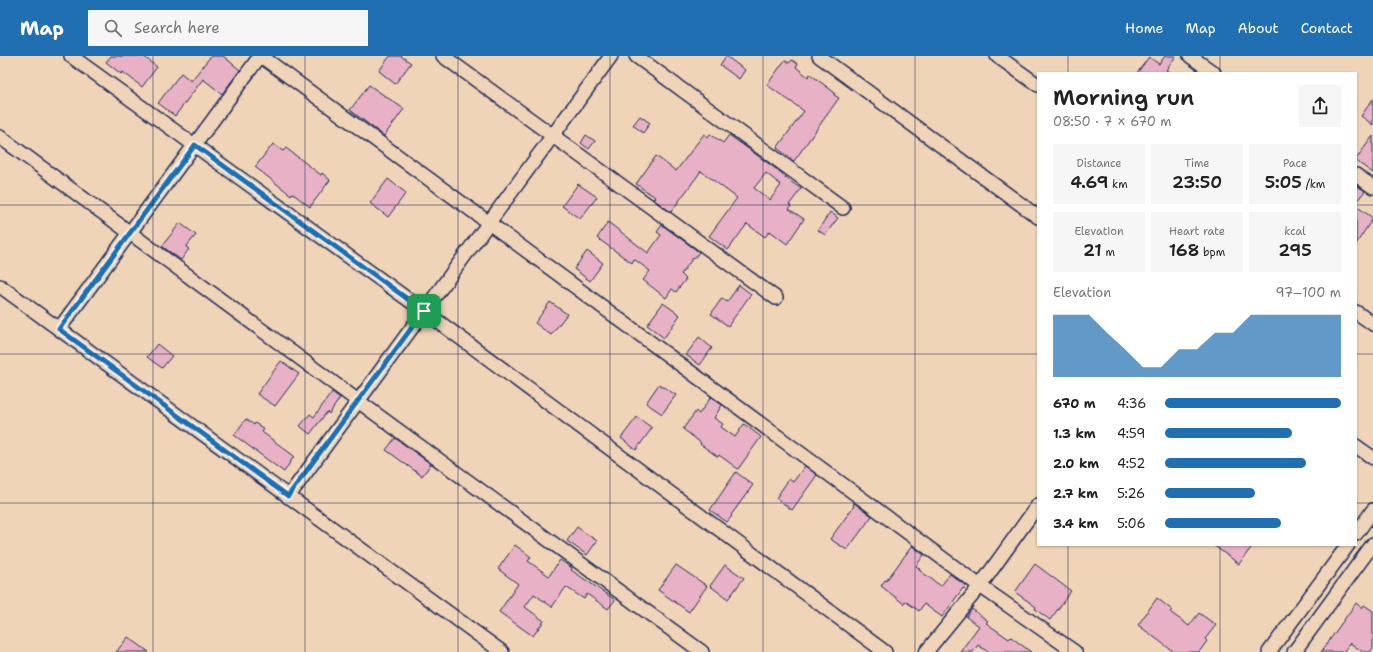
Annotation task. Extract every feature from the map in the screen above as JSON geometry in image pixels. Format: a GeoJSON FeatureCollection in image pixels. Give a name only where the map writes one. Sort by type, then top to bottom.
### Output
{"type":"FeatureCollection","features":[{"type":"Feature","properties":{"kind":"street"},"geometry":{"type":"LineString","coordinates":[[71,56],[424,311],[885,652]]}},
{"type":"Feature","properties":{"kind":"street"},"geometry":{"type":"LineString","coordinates":[[59,329],[260,56],[489,223],[980,586],[1075,652]]}},
{"type":"Feature","properties":{"kind":"street"},"geometry":{"type":"LineString","coordinates":[[443,56],[776,298]]}},
{"type":"Feature","properties":{"kind":"street"},"geometry":{"type":"LineString","coordinates":[[288,496],[611,56]]}},
{"type":"Feature","properties":{"kind":"street"},"geometry":{"type":"LineString","coordinates":[[636,56],[843,208]]}},
{"type":"Feature","properties":{"kind":"street"},"geometry":{"type":"LineString","coordinates":[[819,56],[1037,216]]}},
{"type":"Feature","properties":{"kind":"street"},"geometry":{"type":"LineString","coordinates":[[998,56],[1037,84]]}},
{"type":"Feature","properties":{"kind":"street"},"geometry":{"type":"LineString","coordinates":[[1190,56],[1213,72]]}},
{"type":"Feature","properties":{"kind":"street"},"geometry":{"type":"LineString","coordinates":[[0,137],[702,652]]}},
{"type":"Feature","properties":{"kind":"street"},"geometry":{"type":"LineString","coordinates":[[1357,176],[1373,187]]}},
{"type":"Feature","properties":{"kind":"street"},"geometry":{"type":"LineString","coordinates":[[0,286],[502,652]]}},
{"type":"Feature","properties":{"kind":"street"},"geometry":{"type":"LineString","coordinates":[[1357,313],[1373,324]]}},
{"type":"Feature","properties":{"kind":"street"},"geometry":{"type":"LineString","coordinates":[[1357,447],[1373,458]]}},
{"type":"Feature","properties":{"kind":"street"},"geometry":{"type":"LineString","coordinates":[[926,652],[980,586],[1037,506]]}},
{"type":"Feature","properties":{"kind":"street"},"geometry":{"type":"LineString","coordinates":[[1357,533],[1373,510]]}},
{"type":"Feature","properties":{"kind":"street"},"geometry":{"type":"LineString","coordinates":[[1294,652],[1373,544]]}},
{"type":"Feature","properties":{"kind":"street"},"geometry":{"type":"LineString","coordinates":[[1269,652],[1347,546]]}},
{"type":"Feature","properties":{"kind":"building"},"geometry":{"type":"Polygon","coordinates":[[[111,56],[143,56],[157,67],[142,87],[123,72],[121,74],[106,62],[111,56]]]}},
{"type":"Feature","properties":{"kind":"building"},"geometry":{"type":"Polygon","coordinates":[[[211,56],[223,56],[240,70],[222,94],[203,79],[175,116],[158,103],[181,73],[191,81],[211,56]]]}},
{"type":"Feature","properties":{"kind":"building"},"geometry":{"type":"Polygon","coordinates":[[[390,56],[401,56],[411,63],[395,84],[379,71],[390,56]]]}},
{"type":"Feature","properties":{"kind":"building"},"geometry":{"type":"Polygon","coordinates":[[[726,56],[745,70],[739,79],[720,65],[726,56]]]}},
{"type":"Feature","properties":{"kind":"building"},"geometry":{"type":"Polygon","coordinates":[[[1165,56],[1176,56],[1166,70],[1169,72],[1138,72],[1149,57],[1159,64],[1165,56]]]}},
{"type":"Feature","properties":{"kind":"building"},"geometry":{"type":"Polygon","coordinates":[[[785,60],[789,63],[792,60],[798,64],[796,67],[808,77],[810,74],[835,93],[834,95],[839,98],[794,161],[777,148],[804,111],[767,85],[785,60]]]}},
{"type":"Feature","properties":{"kind":"building"},"geometry":{"type":"Polygon","coordinates":[[[369,85],[404,109],[384,136],[350,110],[369,85]]]}},
{"type":"Feature","properties":{"kind":"building"},"geometry":{"type":"Polygon","coordinates":[[[1373,99],[1373,125],[1361,116],[1373,99]]]}},
{"type":"Feature","properties":{"kind":"building"},"geometry":{"type":"Polygon","coordinates":[[[640,116],[650,123],[643,133],[633,125],[640,116]]]}},
{"type":"Feature","properties":{"kind":"building"},"geometry":{"type":"Polygon","coordinates":[[[704,134],[708,137],[710,134],[723,143],[729,135],[783,174],[782,175],[801,189],[789,205],[791,206],[789,209],[804,219],[787,244],[770,231],[765,237],[747,224],[728,250],[709,236],[737,198],[701,171],[671,212],[653,199],[655,197],[636,184],[656,156],[676,171],[704,134]],[[766,173],[754,188],[770,200],[781,185],[766,173]]]}},
{"type":"Feature","properties":{"kind":"building"},"geometry":{"type":"Polygon","coordinates":[[[586,135],[595,141],[589,149],[581,143],[586,135]]]}},
{"type":"Feature","properties":{"kind":"building"},"geometry":{"type":"Polygon","coordinates":[[[1373,136],[1373,173],[1357,162],[1357,158],[1373,136]]]}},
{"type":"Feature","properties":{"kind":"building"},"geometry":{"type":"Polygon","coordinates":[[[273,144],[283,151],[286,148],[321,175],[322,173],[330,180],[310,207],[292,193],[291,195],[255,167],[273,144]]]}},
{"type":"Feature","properties":{"kind":"building"},"geometry":{"type":"Polygon","coordinates":[[[388,179],[406,193],[388,217],[370,203],[388,179]]]}},
{"type":"Feature","properties":{"kind":"building"},"geometry":{"type":"Polygon","coordinates":[[[578,184],[597,197],[580,219],[562,206],[578,184]]]}},
{"type":"Feature","properties":{"kind":"building"},"geometry":{"type":"Polygon","coordinates":[[[1357,186],[1365,191],[1357,201],[1357,186]]]}},
{"type":"Feature","properties":{"kind":"building"},"geometry":{"type":"Polygon","coordinates":[[[1357,207],[1373,218],[1357,242],[1357,207]]]}},
{"type":"Feature","properties":{"kind":"building"},"geometry":{"type":"Polygon","coordinates":[[[830,212],[838,218],[825,235],[818,230],[830,212]]]}},
{"type":"Feature","properties":{"kind":"building"},"geometry":{"type":"Polygon","coordinates":[[[608,222],[648,253],[661,235],[657,232],[662,225],[699,252],[681,274],[686,279],[676,292],[672,289],[666,298],[643,280],[650,271],[634,259],[632,263],[597,238],[608,222]]]}},
{"type":"Feature","properties":{"kind":"building"},"geometry":{"type":"Polygon","coordinates":[[[180,223],[196,235],[186,247],[189,249],[181,260],[162,246],[180,223]]]}},
{"type":"Feature","properties":{"kind":"building"},"geometry":{"type":"Polygon","coordinates":[[[587,251],[603,263],[590,281],[574,269],[587,251]]]}},
{"type":"Feature","properties":{"kind":"building"},"geometry":{"type":"Polygon","coordinates":[[[739,285],[751,294],[728,326],[711,314],[722,298],[727,302],[739,285]]]}},
{"type":"Feature","properties":{"kind":"building"},"geometry":{"type":"Polygon","coordinates":[[[550,302],[567,314],[551,335],[535,323],[550,302]]]}},
{"type":"Feature","properties":{"kind":"building"},"geometry":{"type":"Polygon","coordinates":[[[663,303],[680,315],[664,338],[647,325],[663,303]]]}},
{"type":"Feature","properties":{"kind":"building"},"geometry":{"type":"Polygon","coordinates":[[[699,337],[712,348],[700,365],[686,355],[699,337]]]}},
{"type":"Feature","properties":{"kind":"building"},"geometry":{"type":"Polygon","coordinates":[[[157,344],[172,356],[162,368],[147,357],[157,344]]]}},
{"type":"Feature","properties":{"kind":"building"},"geometry":{"type":"Polygon","coordinates":[[[281,361],[299,374],[275,406],[257,394],[281,361]]]}},
{"type":"Feature","properties":{"kind":"building"},"geometry":{"type":"Polygon","coordinates":[[[659,384],[676,395],[662,414],[646,403],[659,384]]]}},
{"type":"Feature","properties":{"kind":"building"},"geometry":{"type":"Polygon","coordinates":[[[332,392],[340,398],[329,414],[327,412],[310,434],[300,426],[310,414],[314,417],[332,392]]]}},
{"type":"Feature","properties":{"kind":"building"},"geometry":{"type":"Polygon","coordinates":[[[711,397],[722,405],[714,418],[723,424],[721,427],[735,437],[744,424],[761,437],[738,469],[719,455],[718,457],[700,444],[701,443],[683,429],[696,411],[699,414],[711,397]]]}},
{"type":"Feature","properties":{"kind":"building"},"geometry":{"type":"Polygon","coordinates":[[[637,417],[652,428],[636,450],[621,438],[637,417]]]}},
{"type":"Feature","properties":{"kind":"building"},"geometry":{"type":"Polygon","coordinates":[[[246,419],[254,425],[255,423],[264,429],[262,432],[294,456],[284,472],[234,435],[246,419]]]}},
{"type":"Feature","properties":{"kind":"building"},"geometry":{"type":"Polygon","coordinates":[[[395,438],[431,464],[422,476],[386,450],[395,438]]]}},
{"type":"Feature","properties":{"kind":"building"},"geometry":{"type":"Polygon","coordinates":[[[805,466],[817,475],[792,510],[776,498],[789,479],[793,482],[805,466]]]}},
{"type":"Feature","properties":{"kind":"building"},"geometry":{"type":"Polygon","coordinates":[[[736,472],[753,485],[727,522],[710,510],[736,472]]]}},
{"type":"Feature","properties":{"kind":"building"},"geometry":{"type":"Polygon","coordinates":[[[854,503],[872,516],[847,550],[830,539],[854,506],[854,503]]]}},
{"type":"Feature","properties":{"kind":"building"},"geometry":{"type":"Polygon","coordinates":[[[577,527],[597,541],[587,555],[567,541],[577,527]]]}},
{"type":"Feature","properties":{"kind":"building"},"geometry":{"type":"Polygon","coordinates":[[[515,545],[531,557],[528,561],[549,576],[560,560],[572,568],[571,570],[615,600],[608,609],[587,594],[584,599],[566,587],[552,607],[534,594],[525,607],[544,621],[533,636],[499,612],[518,584],[498,569],[515,545]]]}},
{"type":"Feature","properties":{"kind":"building"},"geometry":{"type":"Polygon","coordinates":[[[912,546],[924,555],[916,566],[920,569],[919,570],[941,586],[950,574],[966,586],[942,617],[924,604],[919,611],[905,601],[904,604],[881,586],[912,546]]]}},
{"type":"Feature","properties":{"kind":"building"},"geometry":{"type":"Polygon","coordinates":[[[1214,546],[1252,546],[1239,564],[1214,546]]]}},
{"type":"Feature","properties":{"kind":"building"},"geometry":{"type":"Polygon","coordinates":[[[1035,564],[1071,591],[1050,620],[1035,609],[1036,607],[1015,592],[1035,564]]]}},
{"type":"Feature","properties":{"kind":"building"},"geometry":{"type":"Polygon","coordinates":[[[676,565],[707,586],[689,612],[658,590],[676,565]]]}},
{"type":"Feature","properties":{"kind":"building"},"geometry":{"type":"Polygon","coordinates":[[[725,565],[744,578],[728,599],[710,586],[725,565]]]}},
{"type":"Feature","properties":{"kind":"building"},"geometry":{"type":"Polygon","coordinates":[[[1157,598],[1172,610],[1170,612],[1189,626],[1199,613],[1216,625],[1205,639],[1207,641],[1199,652],[1174,652],[1138,625],[1157,598]]]}},
{"type":"Feature","properties":{"kind":"building"},"geometry":{"type":"Polygon","coordinates":[[[1356,603],[1362,608],[1364,605],[1373,611],[1373,648],[1370,652],[1363,652],[1350,643],[1343,652],[1321,652],[1356,603]]]}},
{"type":"Feature","properties":{"kind":"building"},"geometry":{"type":"Polygon","coordinates":[[[972,609],[988,621],[986,623],[1009,639],[1011,637],[1031,652],[988,652],[978,645],[973,652],[960,652],[979,626],[966,617],[972,609]]]}},
{"type":"Feature","properties":{"kind":"building"},"geometry":{"type":"Polygon","coordinates":[[[128,637],[149,652],[116,652],[128,637]]]}},
{"type":"Feature","properties":{"kind":"route"},"geometry":{"type":"LineString","coordinates":[[195,145],[424,311],[288,496],[59,329],[195,145]]}}]}
